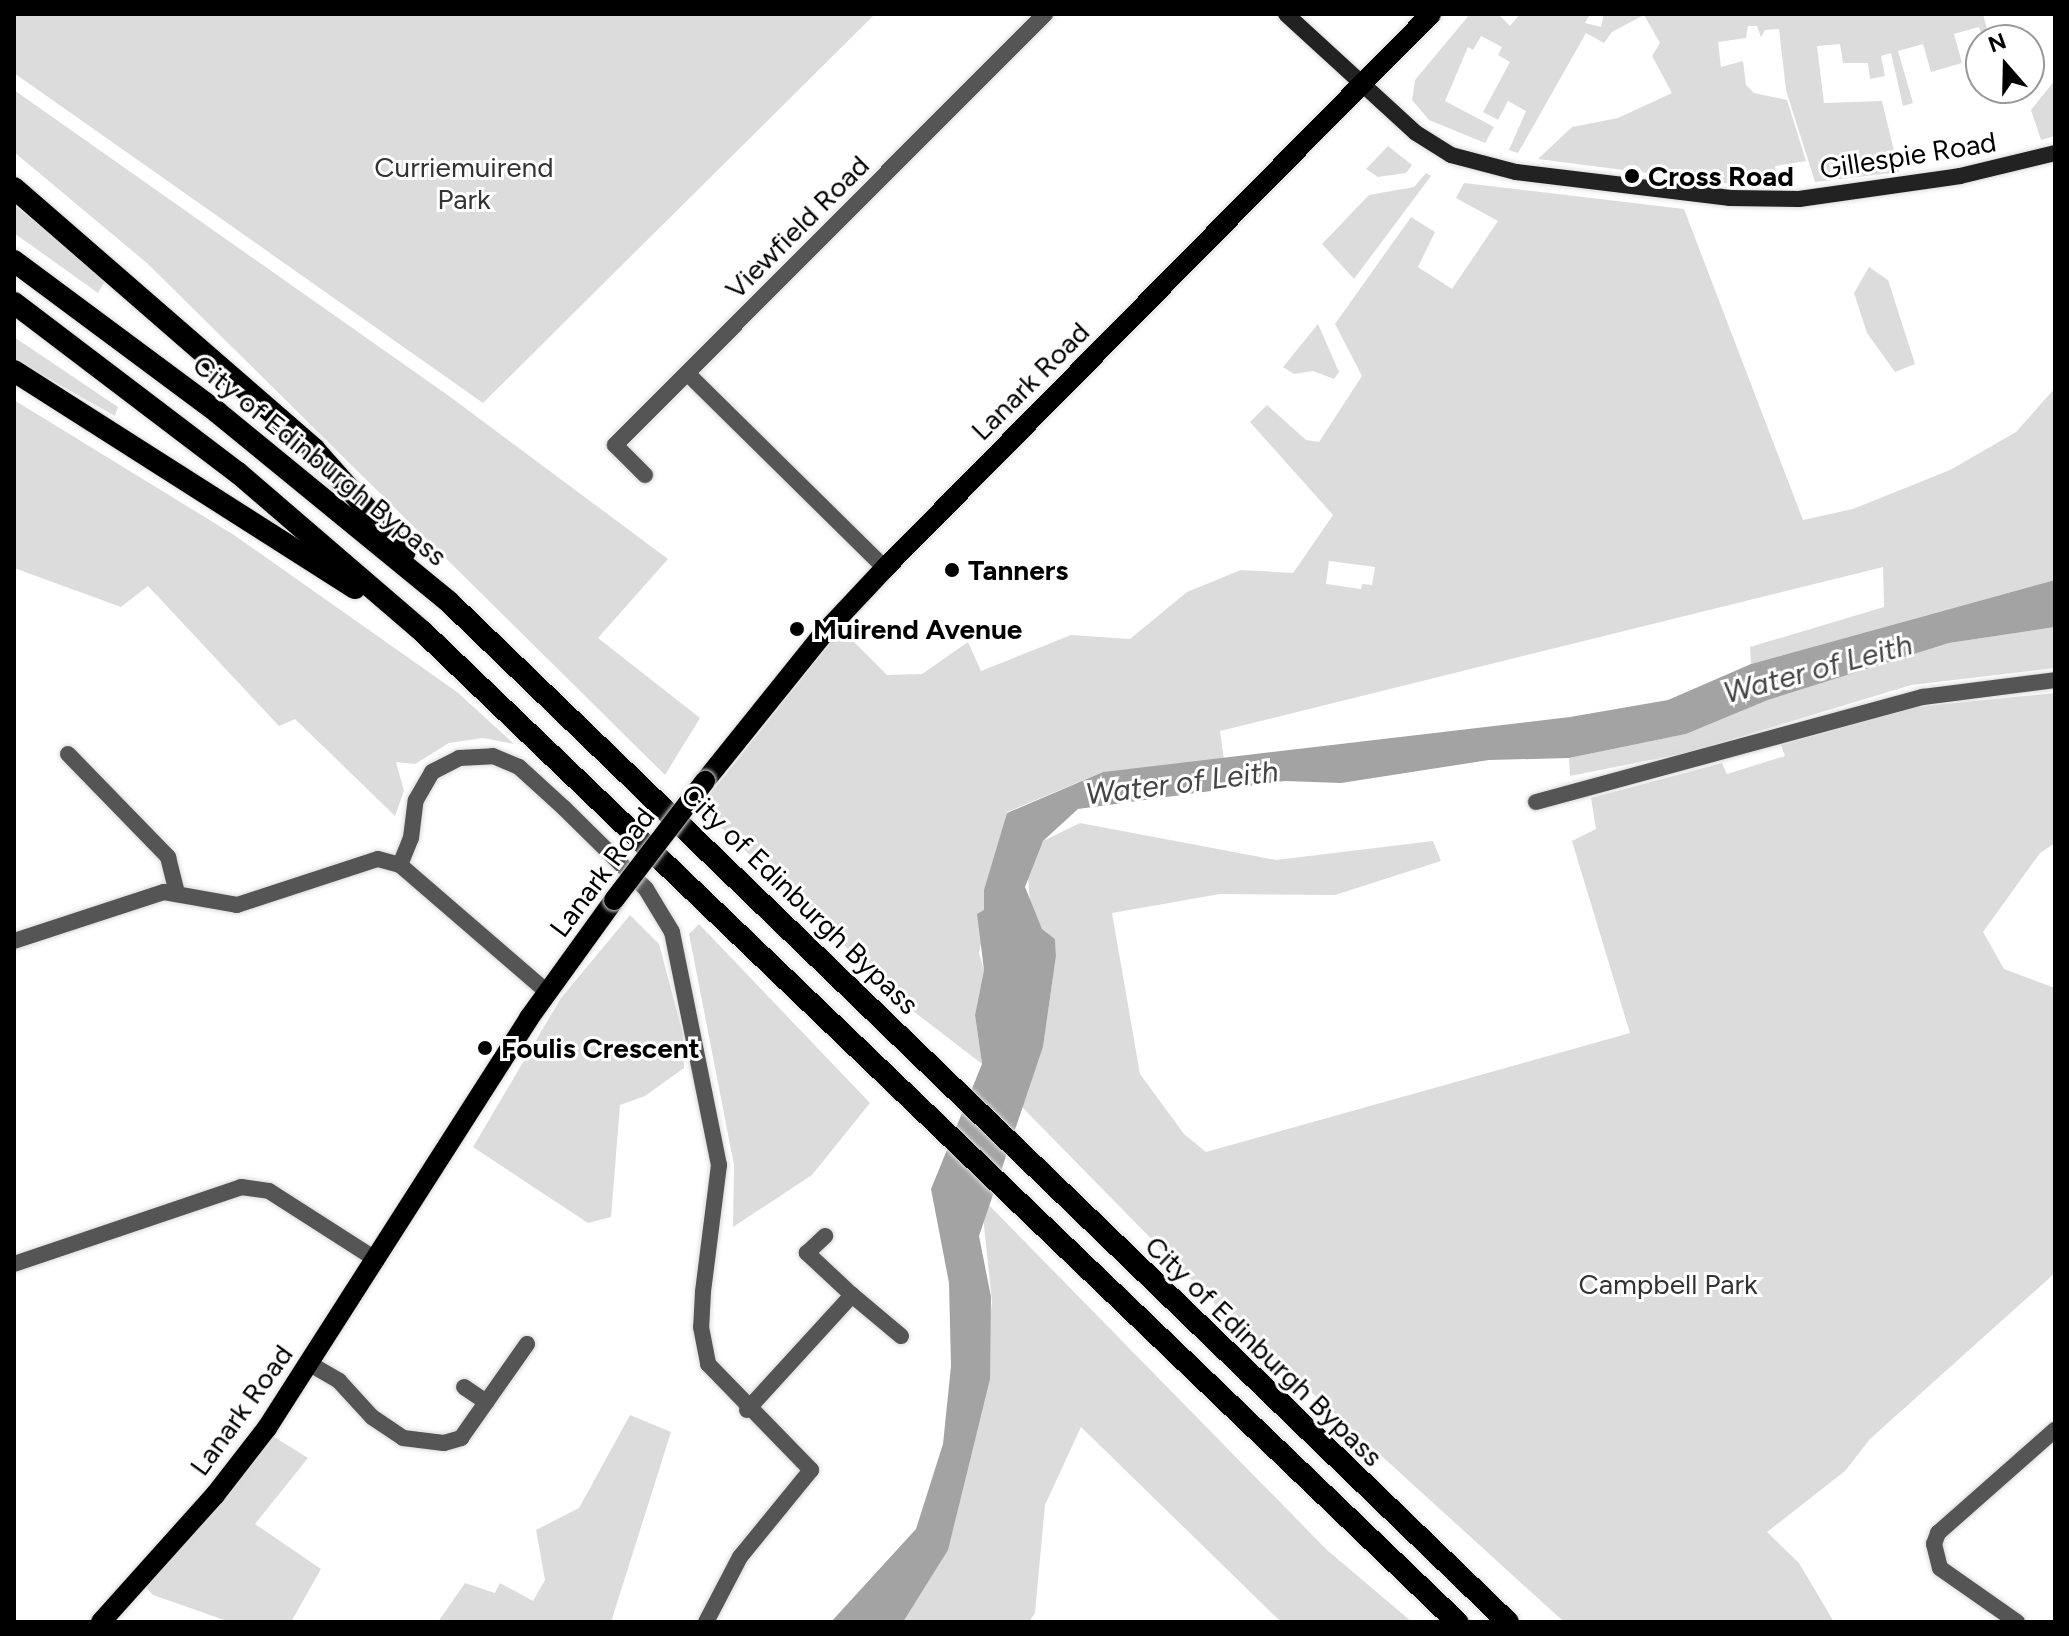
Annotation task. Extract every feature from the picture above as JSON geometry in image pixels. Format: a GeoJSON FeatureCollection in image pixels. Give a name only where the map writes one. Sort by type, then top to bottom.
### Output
{"type":"FeatureCollection","features":[{"type":"Feature","properties":{"kind":"highway"},"geometry":{"type":"LineString","coordinates":[[14,188],[314,449],[449,602]]}},
{"type":"Feature","properties":{"kind":"highway","name":"City of Edinburgh Bypass"},"geometry":{"type":"LineString","coordinates":[[14,261],[217,412],[449,602],[1159,1291],[1508,1622]]}},
{"type":"Feature","properties":{"kind":"highway"},"geometry":{"type":"LineString","coordinates":[[14,303],[237,472],[423,632],[753,944],[1136,1317],[1457,1622]]}},
{"type":"Feature","properties":{"kind":"highway"},"geometry":{"type":"LineString","coordinates":[[14,371],[423,632]]}},
{"type":"Feature","properties":{"kind":"main road","name":"Gillespie Road"},"geometry":{"type":"LineString","coordinates":[[1286,14],[1363,89],[1416,133],[1460,157],[1559,179],[1730,198],[1799,199],[1882,189],[2055,153]]}},
{"type":"Feature","properties":{"kind":"main road","name":"Lanark Road"},"geometry":{"type":"LineString","coordinates":[[101,1622],[215,1495],[310,1364],[547,992],[705,781],[824,633],[885,568],[1363,89],[1431,14]]}},
{"type":"Feature","properties":{"kind":"street","name":"Viewfield Road"},"geometry":{"type":"LineString","coordinates":[[645,475],[615,445],[1045,14]]}},
{"type":"Feature","properties":{"kind":"street"},"geometry":{"type":"LineString","coordinates":[[688,374],[885,568]]}},
{"type":"Feature","properties":{"kind":"street"},"geometry":{"type":"LineString","coordinates":[[1536,802],[1923,697],[2055,680]]}},
{"type":"Feature","properties":{"kind":"street"},"geometry":{"type":"LineString","coordinates":[[68,754],[168,857],[177,892]]}},
{"type":"Feature","properties":{"kind":"street"},"geometry":{"type":"LineString","coordinates":[[400,865],[411,838],[416,800],[432,772],[459,758],[493,756],[519,767],[564,808],[661,909],[679,961],[719,1165],[703,1292],[704,1347],[718,1380],[811,1470],[740,1557],[706,1622]]}},
{"type":"Feature","properties":{"kind":"street"},"geometry":{"type":"LineString","coordinates":[[14,941],[151,895],[177,892],[237,905],[378,859],[400,865],[547,992]]}},
{"type":"Feature","properties":{"kind":"street"},"geometry":{"type":"LineString","coordinates":[[14,1264],[224,1191],[254,1187],[269,1191],[377,1260]]}},
{"type":"Feature","properties":{"kind":"street"},"geometry":{"type":"LineString","coordinates":[[825,1236],[807,1253],[901,1336]]}},
{"type":"Feature","properties":{"kind":"street"},"geometry":{"type":"LineString","coordinates":[[747,1410],[852,1295]]}},
{"type":"Feature","properties":{"kind":"street"},"geometry":{"type":"LineString","coordinates":[[310,1364],[339,1381],[372,1417],[416,1442],[461,1438],[527,1344]]}},
{"type":"Feature","properties":{"kind":"street"},"geometry":{"type":"LineString","coordinates":[[464,1387],[486,1402]]}},
{"type":"Feature","properties":{"kind":"street"},"geometry":{"type":"LineString","coordinates":[[2017,1622],[1940,1568],[1935,1556],[1938,1533],[2055,1430]]}},
{"type":"Feature","properties":{"kind":"green space","name":"Curriemuirend Park"},"geometry":{"type":"Polygon","coordinates":[[[14,14],[875,14],[483,403],[14,73],[14,14]]]}},
{"type":"Feature","properties":{"kind":"green space"},"geometry":{"type":"Polygon","coordinates":[[[1470,14],[1498,14],[1510,26],[1520,14],[1590,14],[1585,23],[1601,27],[1604,14],[1983,14],[1986,24],[1965,24],[1965,31],[1954,34],[1962,63],[1931,72],[1923,44],[1898,51],[1913,103],[1903,106],[1891,53],[1881,56],[1885,76],[1870,79],[1868,63],[1843,63],[1840,44],[1817,46],[1824,103],[1882,101],[1899,172],[1815,182],[1786,90],[1779,29],[1765,30],[1761,37],[1757,26],[1748,26],[1746,38],[1718,42],[1721,67],[1743,61],[1746,85],[1754,93],[1787,100],[1806,161],[1775,166],[1778,184],[1732,184],[1538,159],[1572,127],[1618,118],[1672,93],[1652,56],[1660,43],[1644,15],[1612,32],[1604,43],[1586,33],[1518,153],[1509,150],[1526,111],[1508,101],[1498,120],[1483,112],[1510,62],[1498,55],[1502,47],[1481,36],[1473,50],[1468,47],[1445,101],[1494,127],[1485,143],[1429,120],[1412,100],[1415,80],[1470,14]]]}},
{"type":"Feature","properties":{"kind":"green space"},"geometry":{"type":"Polygon","coordinates":[[[2055,80],[2055,136],[2041,140],[2031,110],[2036,104],[2045,104],[2045,92],[2055,80]]]}},
{"type":"Feature","properties":{"kind":"green space"},"geometry":{"type":"Polygon","coordinates":[[[14,90],[449,396],[668,559],[598,638],[700,718],[665,775],[148,264],[14,152],[14,90]]]}},
{"type":"Feature","properties":{"kind":"green space"},"geometry":{"type":"Polygon","coordinates":[[[1388,146],[1412,165],[1406,173],[1378,177],[1366,169],[1388,146]]]}},
{"type":"Feature","properties":{"kind":"green space"},"geometry":{"type":"Polygon","coordinates":[[[1426,173],[1431,176],[1354,279],[1322,244],[1369,195],[1414,187],[1426,173]]]}},
{"type":"Feature","properties":{"kind":"green space"},"geometry":{"type":"Polygon","coordinates":[[[1464,183],[1684,209],[1803,520],[1853,509],[1950,470],[2016,432],[2055,388],[2055,580],[1751,664],[1750,647],[1884,607],[1883,567],[1220,731],[1224,760],[1103,772],[1007,812],[979,953],[984,970],[975,1015],[982,1064],[908,1007],[700,807],[841,629],[887,675],[922,674],[968,642],[981,671],[1071,635],[1130,639],[1187,592],[1241,570],[1293,573],[1333,515],[1250,422],[1267,405],[1306,440],[1319,442],[1362,376],[1335,324],[1411,217],[1435,232],[1418,267],[1452,289],[1498,221],[1456,198],[1464,183]],[[1329,561],[1326,584],[1361,589],[1362,584],[1372,585],[1375,567],[1329,561]]]}},
{"type":"Feature","properties":{"kind":"green space"},"geometry":{"type":"Polygon","coordinates":[[[14,205],[106,279],[98,293],[14,233],[14,205]]]}},
{"type":"Feature","properties":{"kind":"green space"},"geometry":{"type":"Polygon","coordinates":[[[1869,267],[1888,280],[1915,364],[1895,372],[1867,333],[1854,293],[1869,267]]]}},
{"type":"Feature","properties":{"kind":"green space"},"geometry":{"type":"Polygon","coordinates":[[[1318,324],[1339,372],[1334,379],[1313,371],[1294,374],[1283,367],[1318,324]]]}},
{"type":"Feature","properties":{"kind":"green space"},"geometry":{"type":"Polygon","coordinates":[[[14,337],[118,407],[115,416],[14,359],[14,337]]]}},
{"type":"Feature","properties":{"kind":"green space"},"geometry":{"type":"Polygon","coordinates":[[[14,400],[234,535],[457,692],[514,744],[483,738],[449,743],[415,764],[396,762],[404,791],[395,816],[295,719],[279,726],[148,586],[121,607],[14,568],[14,400]]]}},
{"type":"Feature","properties":{"kind":"green space"},"geometry":{"type":"Polygon","coordinates":[[[2055,627],[2055,668],[1911,685],[1690,752],[1570,776],[1569,758],[1686,734],[1768,700],[1949,643],[2055,627]]]}},
{"type":"Feature","properties":{"kind":"green space","name":"Campbell Park"},"geometry":{"type":"Polygon","coordinates":[[[2055,693],[2055,843],[2040,853],[1983,932],[2004,969],[2055,988],[2055,1273],[1870,1439],[1845,1471],[1767,1532],[1799,1563],[1834,1622],[1564,1622],[1220,1309],[1022,1107],[1043,1047],[1056,956],[1055,939],[1042,929],[1030,906],[1028,875],[1043,841],[1080,823],[1276,860],[1433,841],[1441,861],[1335,895],[1220,894],[1112,913],[1140,1074],[1184,1134],[1206,1152],[1630,1033],[1572,841],[1596,829],[1591,798],[1722,763],[1727,774],[1785,756],[1781,745],[1916,707],[2055,693]]]}},
{"type":"Feature","properties":{"kind":"green space"},"geometry":{"type":"Polygon","coordinates":[[[630,915],[659,944],[683,1034],[684,1068],[645,1096],[620,1105],[611,1217],[588,1223],[473,1147],[561,998],[630,915]]]}},
{"type":"Feature","properties":{"kind":"green space"},"geometry":{"type":"Polygon","coordinates":[[[699,924],[870,1103],[812,1175],[733,1227],[734,1165],[689,934],[699,924]]]}},
{"type":"Feature","properties":{"kind":"green space"},"geometry":{"type":"Polygon","coordinates":[[[981,1197],[1327,1550],[1412,1622],[1281,1622],[1081,1427],[1045,1505],[1035,1613],[1029,1622],[881,1622],[976,1434],[992,1302],[981,1197]]]}},
{"type":"Feature","properties":{"kind":"green space"},"geometry":{"type":"Polygon","coordinates":[[[630,1415],[671,1432],[611,1622],[438,1622],[465,1583],[495,1593],[500,1583],[533,1601],[545,1580],[536,1530],[579,1508],[630,1415]]]}},
{"type":"Feature","properties":{"kind":"green space"},"geometry":{"type":"Polygon","coordinates":[[[271,1435],[308,1458],[255,1524],[321,1569],[291,1622],[230,1622],[153,1595],[140,1581],[271,1435]]]}},
{"type":"Feature","properties":{"kind":"water","name":"Water of Leith"},"geometry":{"type":"Polygon","coordinates":[[[2055,580],[2055,627],[1949,643],[1768,700],[1686,734],[1569,758],[1489,760],[1341,783],[1285,781],[1078,809],[1043,841],[1025,887],[1042,929],[1055,939],[1056,956],[1043,1047],[979,1236],[991,1297],[990,1379],[948,1550],[903,1622],[831,1622],[916,1529],[943,1444],[951,1366],[949,1283],[931,1189],[982,1064],[975,1015],[984,970],[977,914],[984,910],[984,890],[1007,813],[1103,772],[1570,717],[1668,700],[1751,664],[2055,580]]]}},
{"type":"Feature","properties":{"kind":"place","name":"Cross Road"},"geometry":{"type":"Point","coordinates":[1632,176]}},
{"type":"Feature","properties":{"kind":"place","name":"Tanners"},"geometry":{"type":"Point","coordinates":[952,570]}},
{"type":"Feature","properties":{"kind":"place","name":"Muirend Avenue"},"geometry":{"type":"Point","coordinates":[797,629]}},
{"type":"Feature","properties":{"kind":"place","name":"Foulis Crescent"},"geometry":{"type":"Point","coordinates":[485,1048]}}]}
